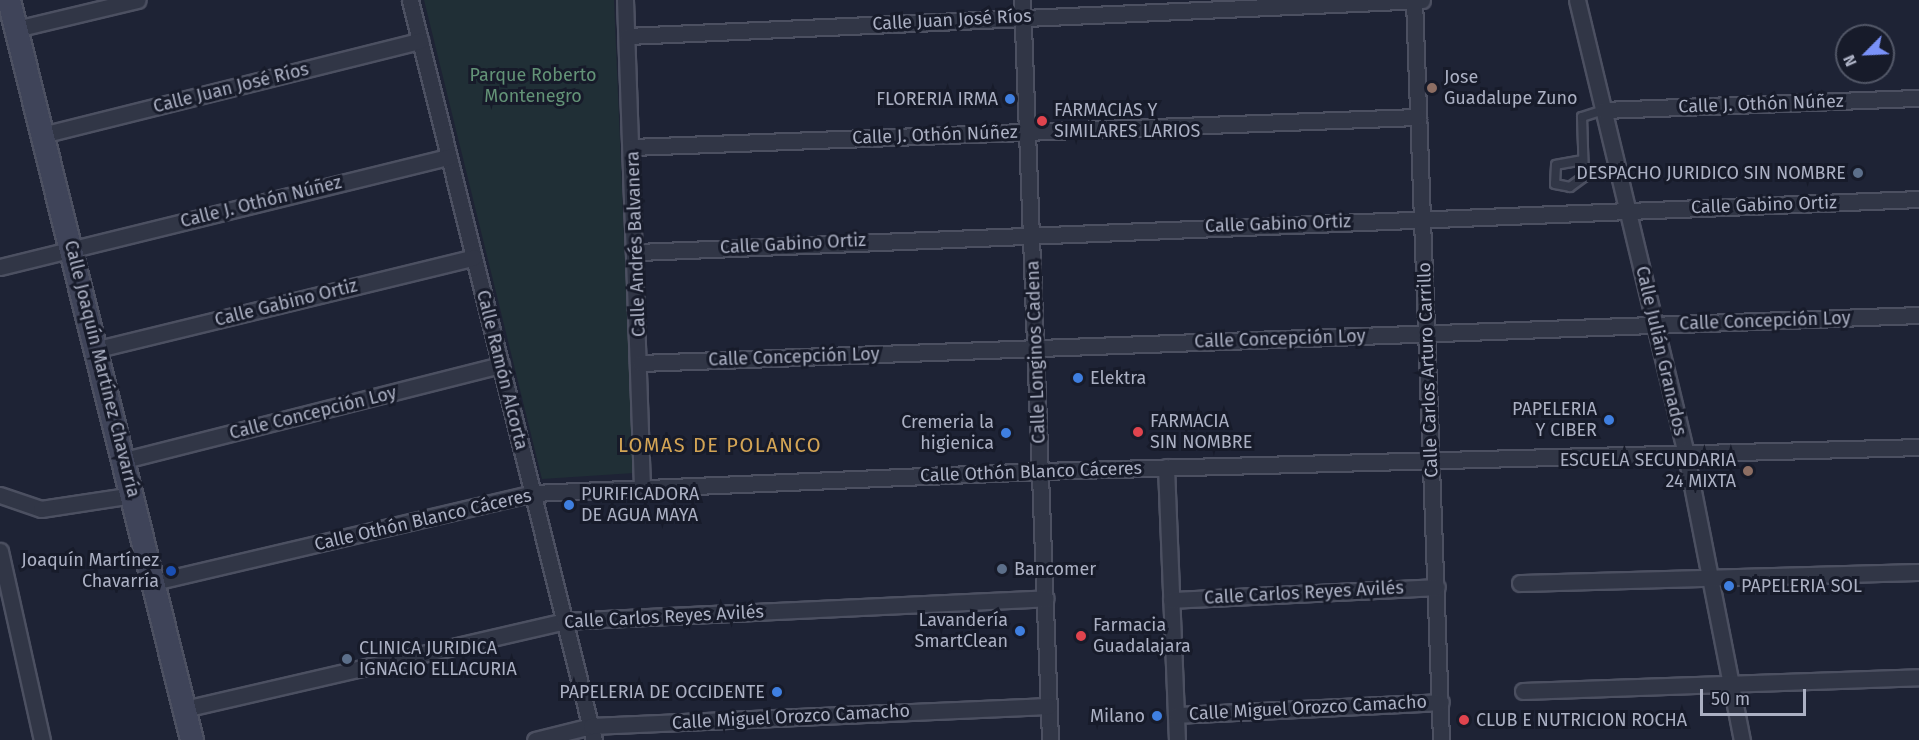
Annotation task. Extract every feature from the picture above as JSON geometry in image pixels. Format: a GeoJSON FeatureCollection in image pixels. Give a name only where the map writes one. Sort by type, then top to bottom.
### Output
{"type":"FeatureCollection","features":[{"type":"Feature","properties":{"kind":"street"},"geometry":{"type":"LineString","coordinates":[[16,29],[138,0]]}},
{"type":"Feature","properties":{"kind":"street","name":"Calle Ramón Alcorta"},"geometry":{"type":"LineString","coordinates":[[410,0],[592,733]]}},
{"type":"Feature","properties":{"kind":"street","name":"Calle Andrés Balvanera"},"geometry":{"type":"LineString","coordinates":[[625,0],[638,252],[642,488]]}},
{"type":"Feature","properties":{"kind":"street","name":"Calle Longinos Cadena"},"geometry":{"type":"LineString","coordinates":[[1022,0],[1050,740]]}},
{"type":"Feature","properties":{"kind":"street","name":"Calle Carlos Arturo Carrillo"},"geometry":{"type":"LineString","coordinates":[[1414,0],[1441,740]]}},
{"type":"Feature","properties":{"kind":"street","name":"Calle Juan José Ríos"},"geometry":{"type":"LineString","coordinates":[[627,36],[1422,0]]}},
{"type":"Feature","properties":{"kind":"street","name":"Calle Julián Granados"},"geometry":{"type":"LineString","coordinates":[[1577,0],[1685,450],[1742,740]]}},
{"type":"Feature","properties":{"kind":"street","name":"Calle Joaquín Martínez Chavarría"},"geometry":{"type":"LineString","coordinates":[[6,4],[16,29],[98,349],[192,740]]}},
{"type":"Feature","properties":{"kind":"street","name":"Calle Juan José Ríos"},"geometry":{"type":"LineString","coordinates":[[42,135],[420,41]]}},
{"type":"Feature","properties":{"kind":"street","name":"Calle J. Othón Núñez"},"geometry":{"type":"LineString","coordinates":[[1604,110],[1919,98]]}},
{"type":"Feature","properties":{"kind":"street","name":"Calle J. Othón Núñez"},"geometry":{"type":"LineString","coordinates":[[632,147],[1418,117]]}},
{"type":"Feature","properties":{"kind":"street","name":"Calle J. Othón Núñez"},"geometry":{"type":"LineString","coordinates":[[0,267],[449,157]]}},
{"type":"Feature","properties":{"kind":"street","name":"Calle Gabino Ortiz"},"geometry":{"type":"LineString","coordinates":[[638,252],[1031,233],[1919,200]]}},
{"type":"Feature","properties":{"kind":"street","name":"Calle Gabino Ortiz"},"geometry":{"type":"LineString","coordinates":[[98,349],[474,257]]}},
{"type":"Feature","properties":{"kind":"street","name":"Calle Concepción Loy"},"geometry":{"type":"LineString","coordinates":[[640,363],[1919,315]]}},
{"type":"Feature","properties":{"kind":"street","name":"Calle Concepción Loy"},"geometry":{"type":"LineString","coordinates":[[125,460],[501,365]]}},
{"type":"Feature","properties":{"kind":"street","name":"Calle Othón Blanco Cáceres"},"geometry":{"type":"LineString","coordinates":[[154,582],[533,493],[1040,471],[1685,450],[1919,447]]}},
{"type":"Feature","properties":{"kind":"street"},"geometry":{"type":"LineString","coordinates":[[1166,467],[1176,740]]}},
{"type":"Feature","properties":{"kind":"street"},"geometry":{"type":"LineString","coordinates":[[0,495],[41,509],[134,495]]}},
{"type":"Feature","properties":{"kind":"street"},"geometry":{"type":"LineString","coordinates":[[0,551],[42,740]]}},
{"type":"Feature","properties":{"kind":"street"},"geometry":{"type":"LineString","coordinates":[[1520,583],[1711,581],[1919,572]]}},
{"type":"Feature","properties":{"kind":"street","name":"Calle Carlos Reyes Avilés"},"geometry":{"type":"LineString","coordinates":[[1171,600],[1437,586]]}},
{"type":"Feature","properties":{"kind":"street","name":"Calle Carlos Reyes Avilés"},"geometry":{"type":"LineString","coordinates":[[184,710],[564,621],[1045,598]]}},
{"type":"Feature","properties":{"kind":"street"},"geometry":{"type":"LineString","coordinates":[[1523,691],[1919,677]]}},
{"type":"Feature","properties":{"kind":"street","name":"Calle Miguel Orozco Camacho"},"geometry":{"type":"LineString","coordinates":[[1176,715],[1441,702]]}},
{"type":"Feature","properties":{"kind":"street","name":"Calle Miguel Orozco Camacho"},"geometry":{"type":"LineString","coordinates":[[535,740],[592,733],[1049,706]]}},
{"type":"Feature","properties":{"kind":"lane"},"geometry":{"type":"LineString","coordinates":[[1583,160],[1556,165],[1555,184],[1580,183],[1583,160],[1582,117],[1604,110]]}},
{"type":"Feature","properties":{"kind":"green space","name":"Parque Roberto Montenegro"},"geometry":{"type":"Polygon","coordinates":[[[424,0],[614,0],[634,473],[542,479],[424,0]]]}},
{"type":"Feature","properties":{"kind":"place","name":"Jose Guadalupe Zuno"},"geometry":{"type":"Point","coordinates":[1432,88]}},
{"type":"Feature","properties":{"kind":"place","name":"FLORERIA IRMA"},"geometry":{"type":"Point","coordinates":[1010,99]}},
{"type":"Feature","properties":{"kind":"place","name":"FARMACIAS Y SIMILARES LARIOS"},"geometry":{"type":"Point","coordinates":[1042,121]}},
{"type":"Feature","properties":{"kind":"place","name":"DESPACHO JURIDICO SIN NOMBRE"},"geometry":{"type":"Point","coordinates":[1858,173]}},
{"type":"Feature","properties":{"kind":"place","name":"Elektra"},"geometry":{"type":"Point","coordinates":[1078,378]}},
{"type":"Feature","properties":{"kind":"place","name":"PAPELERIA Y CIBER"},"geometry":{"type":"Point","coordinates":[1609,420]}},
{"type":"Feature","properties":{"kind":"place","name":"FARMACIA SIN NOMBRE"},"geometry":{"type":"Point","coordinates":[1138,432]}},
{"type":"Feature","properties":{"kind":"place","name":"Cremeria la higienica"},"geometry":{"type":"Point","coordinates":[1006,433]}},
{"type":"Feature","properties":{"kind":"place","name":"ESCUELA SECUNDARIA 24 MIXTA"},"geometry":{"type":"Point","coordinates":[1748,471]}},
{"type":"Feature","properties":{"kind":"place","name":"PURIFICADORA DE AGUA MAYA"},"geometry":{"type":"Point","coordinates":[569,505]}},
{"type":"Feature","properties":{"kind":"place","name":"Bancomer"},"geometry":{"type":"Point","coordinates":[1002,569]}},
{"type":"Feature","properties":{"kind":"place","name":"Joaquín Martínez Chavarría"},"geometry":{"type":"Point","coordinates":[171,571]}},
{"type":"Feature","properties":{"kind":"place","name":"PAPELERIA SOL"},"geometry":{"type":"Point","coordinates":[1729,586]}},
{"type":"Feature","properties":{"kind":"place","name":"Lavandería SmartClean"},"geometry":{"type":"Point","coordinates":[1020,631]}},
{"type":"Feature","properties":{"kind":"place","name":"Farmacia Guadalajara"},"geometry":{"type":"Point","coordinates":[1081,636]}},
{"type":"Feature","properties":{"kind":"place","name":"CLINICA JURIDICA IGNACIO ELLACURIA"},"geometry":{"type":"Point","coordinates":[347,659]}},
{"type":"Feature","properties":{"kind":"place","name":"PAPELERIA DE OCCIDENTE"},"geometry":{"type":"Point","coordinates":[777,692]}},
{"type":"Feature","properties":{"kind":"place","name":"Milano"},"geometry":{"type":"Point","coordinates":[1157,716]}},
{"type":"Feature","properties":{"kind":"place","name":"CLUB E NUTRICION ROCHA"},"geometry":{"type":"Point","coordinates":[1464,720]}},
{"type":"Feature","properties":{"kind":"district","name":"LOMAS DE POLANCO"},"geometry":{"type":"Point","coordinates":[720,445]}}]}
